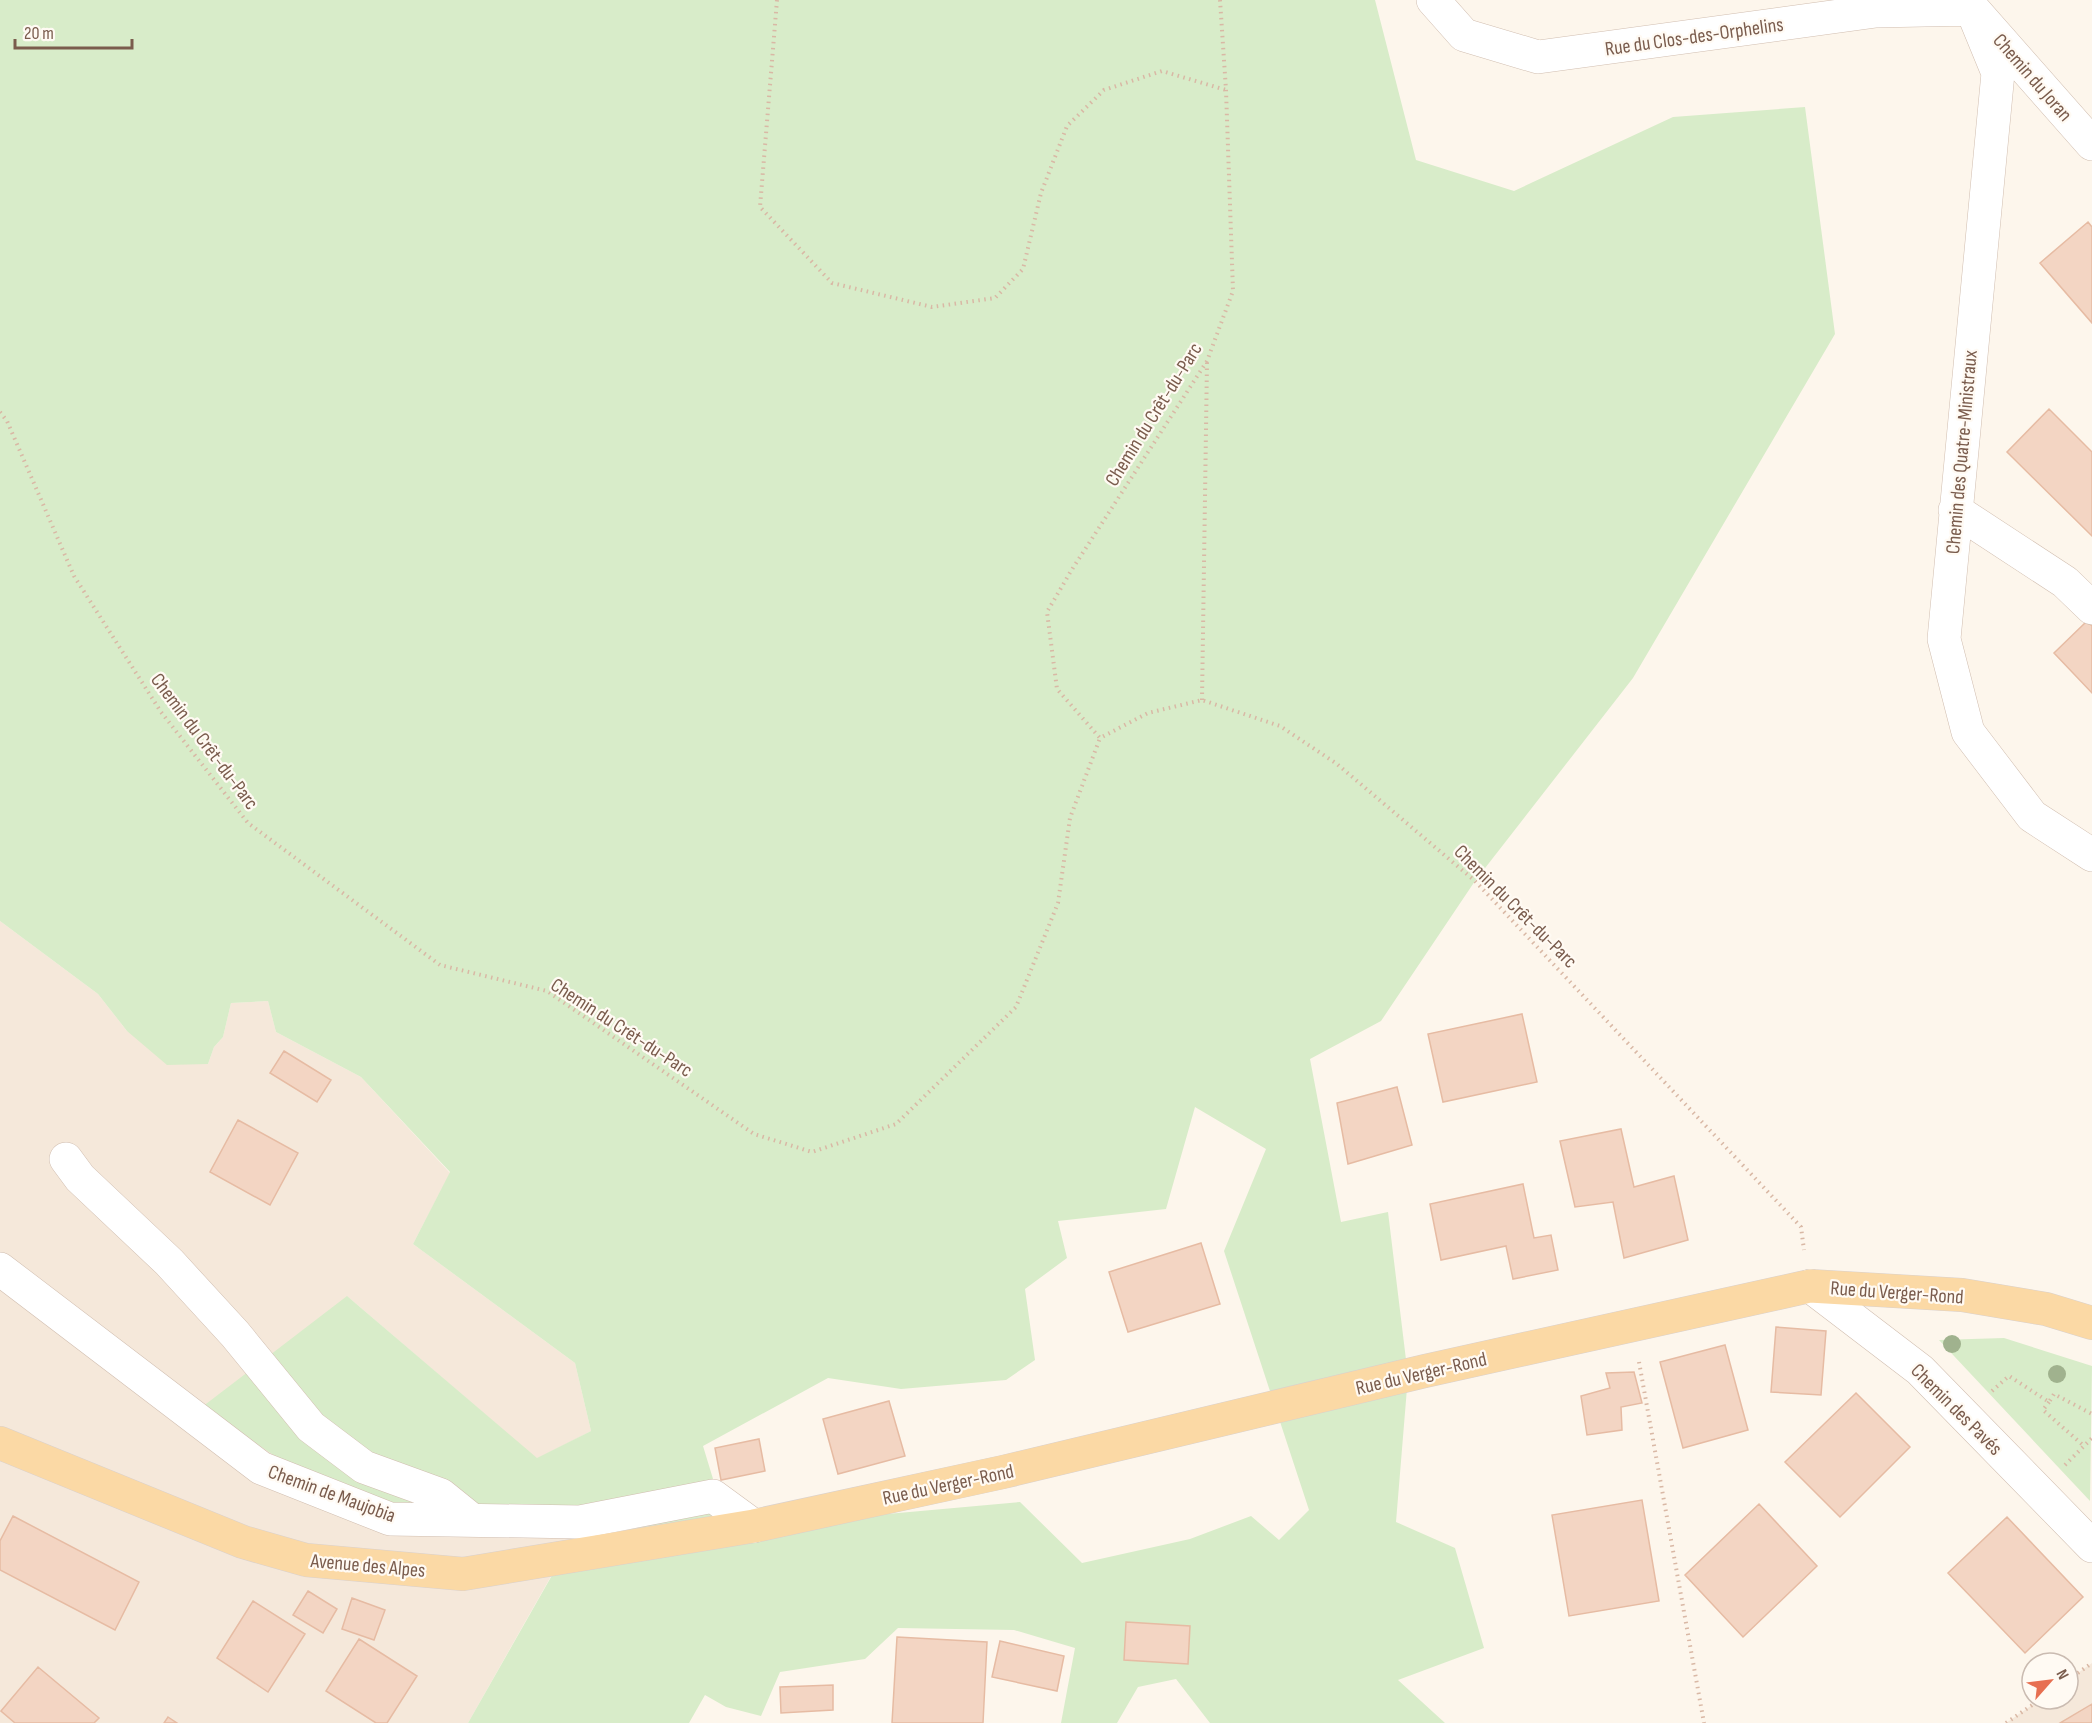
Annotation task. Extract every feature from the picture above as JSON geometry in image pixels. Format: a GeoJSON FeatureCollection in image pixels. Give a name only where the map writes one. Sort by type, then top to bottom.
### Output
{"type":"FeatureCollection","features":[{"type":"Feature","properties":{"kind":"main road","name":"Rue du Verger-Rond"},"geometry":{"type":"LineString","coordinates":[[754,1526],[1003,1472],[1275,1406],[1810,1286],[1962,1295],[2046,1309],[2092,1323]]}},
{"type":"Feature","properties":{"kind":"main road","name":"Avenue des Alpes"},"geometry":{"type":"LineString","coordinates":[[0,1443],[243,1542],[306,1560],[463,1574],[754,1526]]}},
{"type":"Feature","properties":{"kind":"street","name":"Rue du Clos-des-Orphelins"},"geometry":{"type":"LineString","coordinates":[[1434,0],[1464,35],[1538,57],[1876,11],[1971,5]]}},
{"type":"Feature","properties":{"kind":"street","name":"Chemin du Joran"},"geometry":{"type":"LineString","coordinates":[[1971,5],[2092,144]]}},
{"type":"Feature","properties":{"kind":"street","name":"Chemin des Quatre-Ministraux"},"geometry":{"type":"LineString","coordinates":[[1971,5],[1998,73],[1954,510],[1944,639],[1968,732],[2032,816],[2092,855]]}},
{"type":"Feature","properties":{"kind":"street"},"geometry":{"type":"LineString","coordinates":[[1954,510],[2078,579],[2092,608]]}},
{"type":"Feature","properties":{"kind":"street"},"geometry":{"type":"LineString","coordinates":[[66,1159],[80,1178],[170,1262],[235,1334],[311,1426],[364,1467],[441,1495],[472,1520]]}},
{"type":"Feature","properties":{"kind":"street","name":"Chemin de Maujobia"},"geometry":{"type":"LineString","coordinates":[[0,1269],[261,1468],[390,1519],[580,1522],[713,1496],[754,1526]]}},
{"type":"Feature","properties":{"kind":"street","name":"Chemin des Pavés"},"geometry":{"type":"LineString","coordinates":[[1810,1286],[1920,1370],[2092,1546]]}},
{"type":"Feature","properties":{"kind":"path"},"geometry":{"type":"LineString","coordinates":[[777,0],[760,207],[832,283],[932,306],[995,298],[1023,269],[1041,193],[1067,126],[1104,90],[1162,71],[1226,90]]}},
{"type":"Feature","properties":{"kind":"path","name":"Chemin du Crêt-du-Parc"},"geometry":{"type":"LineString","coordinates":[[0,412],[8,422],[74,576],[161,712],[248,824],[440,965],[547,991],[754,1134],[813,1152],[896,1124],[1016,1007],[1058,903],[1070,818],[1100,738],[1057,689],[1047,612],[1071,571],[1207,361],[1233,291],[1226,90],[1220,0]]}},
{"type":"Feature","properties":{"kind":"path"},"geometry":{"type":"LineString","coordinates":[[1100,738],[1148,713],[1202,700],[1207,361]]}},
{"type":"Feature","properties":{"kind":"path","name":"Chemin du Crêt-du-Parc"},"geometry":{"type":"LineString","coordinates":[[1202,700],[1280,726],[1337,764],[1475,881],[1801,1227],[1810,1286]]}},
{"type":"Feature","properties":{"kind":"path"},"geometry":{"type":"LineString","coordinates":[[1633,1326],[1704,1723]]}},
{"type":"Feature","properties":{"kind":"path"},"geometry":{"type":"LineString","coordinates":[[1965,1416],[2009,1376],[2049,1402]]}},
{"type":"Feature","properties":{"kind":"path"},"geometry":{"type":"LineString","coordinates":[[2084,1446],[2043,1410],[2054,1394],[2092,1414]]}},
{"type":"Feature","properties":{"kind":"path"},"geometry":{"type":"LineString","coordinates":[[2006,1723],[2024,1711]]}},
{"type":"Feature","properties":{"kind":"shaded area"},"geometry":{"type":"Polygon","coordinates":[[[0,921],[98,994],[127,1031],[208,1064],[214,1047],[223,1037],[231,1003],[268,1001],[276,1032],[361,1077],[450,1173],[413,1244],[575,1363],[591,1431],[537,1459],[347,1296],[584,1518],[468,1723],[0,1723],[0,921]]]}},
{"type":"Feature","properties":{"kind":"shaded area"},"geometry":{"type":"Polygon","coordinates":[[[2092,1663],[2092,1723],[2006,1723],[2024,1711],[2080,1711],[2080,1672],[2092,1663]]]}},
{"type":"Feature","properties":{"kind":"green space"},"geometry":{"type":"Polygon","coordinates":[[[0,0],[1375,0],[1416,160],[1514,191],[1673,117],[1805,107],[1835,334],[1633,678],[1475,881],[1381,1021],[1310,1059],[1341,1222],[1388,1212],[1408,1376],[1396,1522],[1455,1548],[1484,1648],[1398,1680],[1445,1723],[1210,1723],[1176,1679],[1138,1687],[1117,1723],[1061,1723],[1075,1648],[1014,1630],[898,1628],[865,1659],[780,1672],[761,1716],[726,1707],[705,1695],[689,1723],[468,1723],[584,1519],[382,1528],[202,1407],[347,1296],[537,1458],[591,1431],[575,1363],[413,1244],[450,1172],[361,1077],[276,1032],[268,1001],[231,1003],[223,1037],[214,1047],[208,1064],[167,1065],[127,1031],[98,994],[0,921],[0,0]],[[1195,1107],[1166,1209],[1058,1221],[1067,1258],[1025,1289],[1035,1360],[1006,1380],[901,1389],[828,1378],[703,1446],[717,1492],[754,1526],[1020,1502],[1082,1563],[1190,1539],[1251,1516],[1279,1540],[1309,1510],[1224,1251],[1266,1149],[1195,1107]]]}},
{"type":"Feature","properties":{"kind":"green space"},"geometry":{"type":"Polygon","coordinates":[[[2004,1338],[2092,1366],[2090,1501],[1939,1340],[2004,1338]]]}},
{"type":"Feature","properties":{"kind":"building"},"geometry":{"type":"Polygon","coordinates":[[[2088,222],[2092,227],[2092,323],[2040,263],[2088,222]]]}},
{"type":"Feature","properties":{"kind":"building"},"geometry":{"type":"Polygon","coordinates":[[[2049,409],[2092,452],[2092,536],[2007,452],[2049,409]]]}},
{"type":"Feature","properties":{"kind":"building"},"geometry":{"type":"Polygon","coordinates":[[[2087,621],[2092,626],[2092,693],[2054,653],[2087,621]]]}},
{"type":"Feature","properties":{"kind":"building"},"geometry":{"type":"Polygon","coordinates":[[[1522,1014],[1537,1082],[1443,1102],[1428,1034],[1522,1014]]]}},
{"type":"Feature","properties":{"kind":"building"},"geometry":{"type":"Polygon","coordinates":[[[284,1051],[331,1080],[317,1102],[270,1073],[284,1051]]]}},
{"type":"Feature","properties":{"kind":"building"},"geometry":{"type":"Polygon","coordinates":[[[1397,1087],[1412,1145],[1348,1164],[1337,1103],[1397,1087]]]}},
{"type":"Feature","properties":{"kind":"building"},"geometry":{"type":"Polygon","coordinates":[[[238,1120],[298,1153],[270,1205],[210,1172],[238,1120]]]}},
{"type":"Feature","properties":{"kind":"building"},"geometry":{"type":"Polygon","coordinates":[[[1621,1129],[1634,1187],[1674,1176],[1688,1240],[1624,1258],[1613,1202],[1575,1207],[1560,1141],[1621,1129]]]}},
{"type":"Feature","properties":{"kind":"building"},"geometry":{"type":"Polygon","coordinates":[[[1523,1184],[1534,1238],[1551,1235],[1558,1270],[1513,1279],[1506,1246],[1441,1260],[1430,1204],[1523,1184]]]}},
{"type":"Feature","properties":{"kind":"building"},"geometry":{"type":"Polygon","coordinates":[[[1201,1243],[1220,1304],[1128,1332],[1109,1272],[1201,1243]]]}},
{"type":"Feature","properties":{"kind":"building"},"geometry":{"type":"Polygon","coordinates":[[[1776,1327],[1826,1331],[1821,1395],[1771,1392],[1776,1327]]]}},
{"type":"Feature","properties":{"kind":"building"},"geometry":{"type":"Polygon","coordinates":[[[1725,1345],[1748,1430],[1683,1448],[1660,1362],[1725,1345]]]}},
{"type":"Feature","properties":{"kind":"building"},"geometry":{"type":"Polygon","coordinates":[[[1634,1372],[1642,1403],[1621,1407],[1622,1430],[1587,1435],[1581,1396],[1610,1388],[1606,1373],[1634,1372]]]}},
{"type":"Feature","properties":{"kind":"building"},"geometry":{"type":"Polygon","coordinates":[[[1856,1393],[1910,1447],[1840,1517],[1785,1462],[1856,1393]]]}},
{"type":"Feature","properties":{"kind":"building"},"geometry":{"type":"Polygon","coordinates":[[[889,1401],[905,1456],[838,1474],[823,1419],[889,1401]]]}},
{"type":"Feature","properties":{"kind":"building"},"geometry":{"type":"Polygon","coordinates":[[[759,1439],[765,1471],[721,1480],[715,1448],[759,1439]]]}},
{"type":"Feature","properties":{"kind":"building"},"geometry":{"type":"Polygon","coordinates":[[[1642,1500],[1659,1601],[1569,1616],[1552,1515],[1642,1500]]]}},
{"type":"Feature","properties":{"kind":"building"},"geometry":{"type":"Polygon","coordinates":[[[1759,1504],[1817,1566],[1743,1637],[1685,1575],[1759,1504]]]}},
{"type":"Feature","properties":{"kind":"building"},"geometry":{"type":"Polygon","coordinates":[[[13,1516],[139,1582],[115,1630],[0,1570],[0,1541],[13,1516]]]}},
{"type":"Feature","properties":{"kind":"building"},"geometry":{"type":"Polygon","coordinates":[[[2007,1517],[2083,1597],[2027,1651],[2023,1651],[1948,1573],[2007,1517]]]}},
{"type":"Feature","properties":{"kind":"building"},"geometry":{"type":"Polygon","coordinates":[[[308,1591],[337,1609],[323,1633],[293,1615],[308,1591]]]}},
{"type":"Feature","properties":{"kind":"building"},"geometry":{"type":"Polygon","coordinates":[[[352,1598],[385,1610],[374,1640],[342,1629],[352,1598]]]}},
{"type":"Feature","properties":{"kind":"building"},"geometry":{"type":"Polygon","coordinates":[[[253,1601],[305,1634],[268,1692],[217,1658],[253,1601]]]}},
{"type":"Feature","properties":{"kind":"building"},"geometry":{"type":"Polygon","coordinates":[[[1126,1622],[1190,1626],[1188,1664],[1124,1660],[1126,1622]]]}},
{"type":"Feature","properties":{"kind":"building"},"geometry":{"type":"Polygon","coordinates":[[[897,1637],[987,1642],[983,1723],[892,1723],[897,1637]]]}},
{"type":"Feature","properties":{"kind":"building"},"geometry":{"type":"Polygon","coordinates":[[[359,1639],[417,1676],[387,1723],[376,1723],[326,1691],[359,1639]]]}},
{"type":"Feature","properties":{"kind":"building"},"geometry":{"type":"Polygon","coordinates":[[[1000,1641],[1064,1656],[1057,1691],[992,1677],[1000,1641]]]}},
{"type":"Feature","properties":{"kind":"building"},"geometry":{"type":"Polygon","coordinates":[[[38,1667],[99,1718],[94,1723],[15,1723],[1,1711],[38,1667]]]}},
{"type":"Feature","properties":{"kind":"building"},"geometry":{"type":"Polygon","coordinates":[[[833,1685],[833,1710],[781,1713],[780,1687],[833,1685]]]}},
{"type":"Feature","properties":{"kind":"building"},"geometry":{"type":"Polygon","coordinates":[[[2092,1704],[2092,1723],[2060,1723],[2092,1704]]]}},
{"type":"Feature","properties":{"kind":"building"},"geometry":{"type":"Polygon","coordinates":[[[168,1717],[177,1723],[164,1723],[168,1717]]]}}]}
